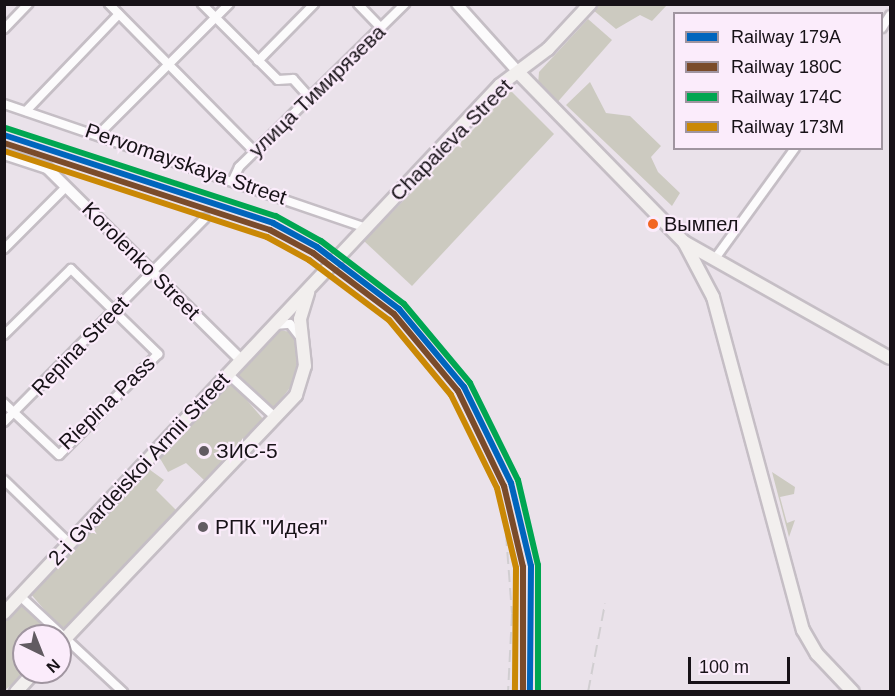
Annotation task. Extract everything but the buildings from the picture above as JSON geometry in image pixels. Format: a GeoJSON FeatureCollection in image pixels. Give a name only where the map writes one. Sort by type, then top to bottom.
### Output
{"type":"FeatureCollection","features":[{"type":"Feature","properties":{"kind":"main road","name":"Chapaieva Street"},"geometry":{"type":"LineString","coordinates":[[313,283],[478,108],[519,73],[590,4]]}},
{"type":"Feature","properties":{"kind":"main road"},"geometry":{"type":"LineString","coordinates":[[519,73],[536,95],[684,242],[891,358]]}},
{"type":"Feature","properties":{"kind":"main road"},"geometry":{"type":"LineString","coordinates":[[478,108],[510,84],[536,95]]}},
{"type":"Feature","properties":{"kind":"main road"},"geometry":{"type":"LineString","coordinates":[[684,242],[713,297],[803,630],[817,654],[853,692]]}},
{"type":"Feature","properties":{"kind":"main road"},"geometry":{"type":"LineString","coordinates":[[713,297],[714,260]]}},
{"type":"Feature","properties":{"kind":"main road"},"geometry":{"type":"LineString","coordinates":[[72,631],[296,395],[304,366],[303,304],[313,283]]}},
{"type":"Feature","properties":{"kind":"main road","name":"2-i Gvardeiskoi Armii Street"},"geometry":{"type":"LineString","coordinates":[[4,612],[313,283]]}},
{"type":"Feature","properties":{"kind":"street"},"geometry":{"type":"LineString","coordinates":[[4,29],[28,4]]}},
{"type":"Feature","properties":{"kind":"street"},"geometry":{"type":"LineString","coordinates":[[109,4],[170,63],[255,152]]}},
{"type":"Feature","properties":{"kind":"street"},"geometry":{"type":"LineString","coordinates":[[202,4],[278,80],[293,79],[311,99]]}},
{"type":"Feature","properties":{"kind":"street"},"geometry":{"type":"LineString","coordinates":[[99,134],[229,4]]}},
{"type":"Feature","properties":{"kind":"street"},"geometry":{"type":"LineString","coordinates":[[258,61],[314,4]]}},
{"type":"Feature","properties":{"kind":"street"},"geometry":{"type":"LineString","coordinates":[[357,4],[381,28]]}},
{"type":"Feature","properties":{"kind":"street","name":"улица Тимирязева"},"geometry":{"type":"LineString","coordinates":[[232,180],[255,152],[405,4]]}},
{"type":"Feature","properties":{"kind":"street"},"geometry":{"type":"LineString","coordinates":[[457,4],[519,73]]}},
{"type":"Feature","properties":{"kind":"street"},"geometry":{"type":"LineString","coordinates":[[26,111],[119,14]]}},
{"type":"Feature","properties":{"kind":"street","name":"Pervomayskaya Street"},"geometry":{"type":"LineString","coordinates":[[4,104],[99,134],[366,228]]}},
{"type":"Feature","properties":{"kind":"street"},"geometry":{"type":"LineString","coordinates":[[714,260],[794,150]]}},
{"type":"Feature","properties":{"kind":"street","name":"Korolenko Street"},"geometry":{"type":"LineString","coordinates":[[4,154],[47,168],[241,360]]}},
{"type":"Feature","properties":{"kind":"street"},"geometry":{"type":"LineString","coordinates":[[4,249],[66,187]]}},
{"type":"Feature","properties":{"kind":"street","name":"Repina Street"},"geometry":{"type":"LineString","coordinates":[[4,422],[206,218]]}},
{"type":"Feature","properties":{"kind":"street","name":"Riepina Pass"},"geometry":{"type":"LineString","coordinates":[[4,335],[70,269],[158,354],[59,455],[4,403]]}},
{"type":"Feature","properties":{"kind":"street"},"geometry":{"type":"LineString","coordinates":[[274,325],[290,324],[302,341]]}},
{"type":"Feature","properties":{"kind":"street"},"geometry":{"type":"LineString","coordinates":[[228,374],[275,417]]}},
{"type":"Feature","properties":{"kind":"street"},"geometry":{"type":"LineString","coordinates":[[4,480],[69,543]]}},
{"type":"Feature","properties":{"kind":"street"},"geometry":{"type":"LineString","coordinates":[[20,596],[47,624]]}},
{"type":"Feature","properties":{"kind":"street"},"geometry":{"type":"LineString","coordinates":[[72,649],[123,692]]}},
{"type":"Feature","properties":{"kind":"shaded area"},"geometry":{"type":"Polygon","coordinates":[[[598,5],[667,5],[652,21],[640,15],[616,29],[593,10],[598,5]]]}},
{"type":"Feature","properties":{"kind":"shaded area"},"geometry":{"type":"Polygon","coordinates":[[[588,19],[612,40],[555,105],[538,85],[539,72],[588,19]]]}},
{"type":"Feature","properties":{"kind":"shaded area"},"geometry":{"type":"Polygon","coordinates":[[[590,82],[606,113],[630,116],[661,146],[651,157],[658,172],[680,193],[672,206],[566,105],[590,82]]]}},
{"type":"Feature","properties":{"kind":"shaded area"},"geometry":{"type":"Polygon","coordinates":[[[511,91],[554,134],[412,286],[364,241],[511,91]]]}},
{"type":"Feature","properties":{"kind":"shaded area"},"geometry":{"type":"Polygon","coordinates":[[[276,330],[293,332],[298,340],[296,380],[275,407],[266,407],[236,378],[236,371],[276,330]]]}},
{"type":"Feature","properties":{"kind":"shaded area"},"geometry":{"type":"Polygon","coordinates":[[[232,383],[264,420],[205,481],[186,463],[168,472],[158,455],[232,383]]]}},
{"type":"Feature","properties":{"kind":"shaded area"},"geometry":{"type":"Polygon","coordinates":[[[146,467],[164,480],[156,490],[177,511],[71,624],[57,624],[30,593],[146,467]]]}},
{"type":"Feature","properties":{"kind":"shaded area"},"geometry":{"type":"Polygon","coordinates":[[[772,472],[795,487],[794,494],[780,497],[787,523],[795,520],[789,537],[772,472]]]}},
{"type":"Feature","properties":{"kind":"shaded area"},"geometry":{"type":"Polygon","coordinates":[[[24,605],[43,624],[12,624],[12,684],[4,691],[4,620],[24,605]]]}},
{"type":"Feature","properties":{"kind":"railway"},"geometry":{"type":"LineString","coordinates":[[4,128],[191,186]]}},
{"type":"Feature","properties":{"kind":"railway"},"geometry":{"type":"LineString","coordinates":[[506,534],[512,614],[508,692]]}},
{"type":"Feature","properties":{"kind":"railway"},"geometry":{"type":"LineString","coordinates":[[588,692],[605,604]]}},
{"type":"Feature","properties":{"kind":"rail line","name":"174С"},"geometry":{"type":"LineString","coordinates":[[6,128],[276,216],[321,241],[404,304],[470,383],[518,480],[538,565],[538,692]]}},
{"type":"Feature","properties":{"kind":"rail line","name":"179А"},"geometry":{"type":"LineString","coordinates":[[4,135],[273,223],[317,247],[399,309],[464,387],[511,483],[531,566],[530,692]]}},
{"type":"Feature","properties":{"kind":"rail line","name":"180С"},"geometry":{"type":"LineString","coordinates":[[4,143],[270,230],[313,253],[394,314],[458,391],[504,486],[523,567],[523,692]]}},
{"type":"Feature","properties":{"kind":"rail line","name":"173М"},"geometry":{"type":"LineString","coordinates":[[4,151],[267,237],[309,260],[389,320],[451,395],[497,488],[516,568],[515,692]]}},
{"type":"Feature","properties":{"kind":"place","name":"Вымпел"},"geometry":{"type":"Point","coordinates":[653,224]}},
{"type":"Feature","properties":{"kind":"place","name":"ЗИС-5"},"geometry":{"type":"Point","coordinates":[204,451]}},
{"type":"Feature","properties":{"kind":"place","name":"РПК \"Идея\""},"geometry":{"type":"Point","coordinates":[203,527]}}]}
